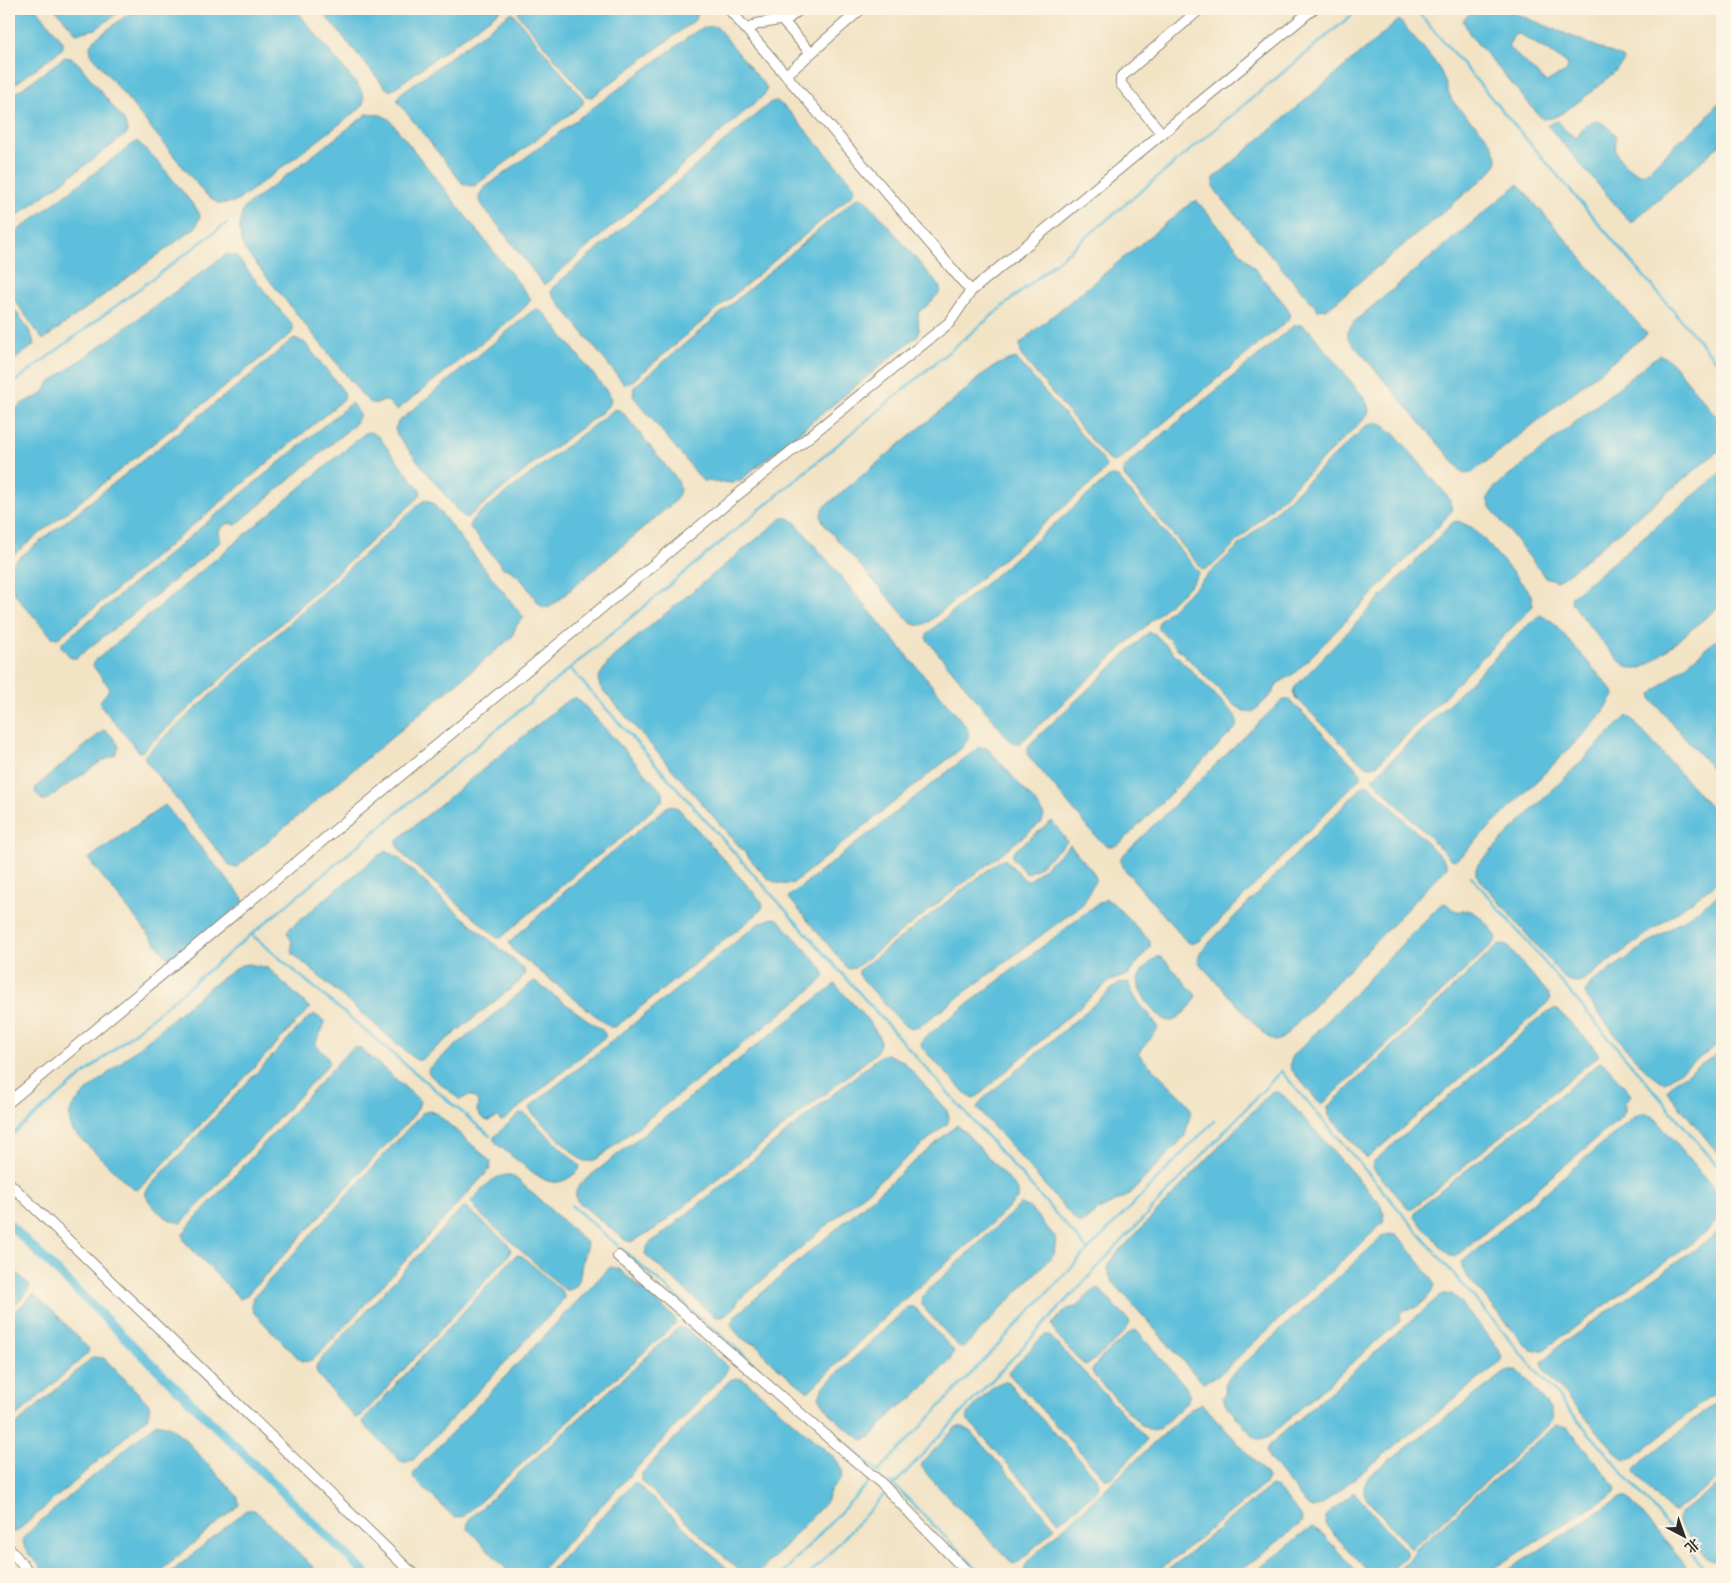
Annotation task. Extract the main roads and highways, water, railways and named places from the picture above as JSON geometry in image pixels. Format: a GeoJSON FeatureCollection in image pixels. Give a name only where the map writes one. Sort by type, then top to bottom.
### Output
{"type":"FeatureCollection","features":[{"type":"Feature","properties":{"kind":"water"},"geometry":{"type":"Polygon","coordinates":[[[9,9],[37,9],[62,41],[63,46],[62,49],[9,89],[9,9]]]}},
{"type":"Feature","properties":{"kind":"water"},"geometry":{"type":"Polygon","coordinates":[[[55,9],[123,9],[96,29],[76,33],[55,9]]]}},
{"type":"Feature","properties":{"kind":"water"},"geometry":{"type":"Polygon","coordinates":[[[135,9],[295,9],[359,87],[364,98],[363,105],[236,202],[219,204],[204,193],[91,54],[90,45],[95,39],[135,9]]]}},
{"type":"Feature","properties":{"kind":"water"},"geometry":{"type":"Polygon","coordinates":[[[325,9],[502,9],[392,90],[388,90],[325,15],[325,9]]]}},
{"type":"Feature","properties":{"kind":"water"},"geometry":{"type":"Polygon","coordinates":[[[519,9],[700,9],[695,20],[592,97],[586,96],[518,14],[519,9]]]}},
{"type":"Feature","properties":{"kind":"water"},"geometry":{"type":"Polygon","coordinates":[[[1474,9],[1505,9],[1622,57],[1624,60],[1613,74],[1573,106],[1555,117],[1542,119],[1470,35],[1463,20],[1474,9]],[[1520,34],[1514,35],[1508,47],[1546,82],[1566,72],[1568,65],[1520,34]]]}},
{"type":"Feature","properties":{"kind":"water"},"geometry":{"type":"Polygon","coordinates":[[[512,12],[583,99],[583,104],[476,185],[463,184],[398,102],[398,98],[400,94],[512,12]]]}},
{"type":"Feature","properties":{"kind":"water"},"geometry":{"type":"Polygon","coordinates":[[[1399,20],[1437,65],[1443,75],[1452,100],[1483,132],[1493,146],[1497,161],[1491,172],[1333,304],[1326,309],[1318,310],[1219,195],[1213,186],[1214,178],[1399,20]]]}},
{"type":"Feature","properties":{"kind":"water"},"geometry":{"type":"Polygon","coordinates":[[[712,26],[717,27],[767,88],[764,95],[544,285],[479,201],[483,189],[698,30],[712,26]]]}},
{"type":"Feature","properties":{"kind":"water"},"geometry":{"type":"Polygon","coordinates":[[[65,57],[72,58],[79,64],[125,122],[128,133],[9,222],[9,98],[65,57]]]}},
{"type":"Feature","properties":{"kind":"water"},"geometry":{"type":"Polygon","coordinates":[[[777,101],[787,109],[853,184],[855,190],[853,194],[630,383],[624,384],[551,293],[553,287],[771,102],[777,101]]]}},
{"type":"Feature","properties":{"kind":"water"},"geometry":{"type":"Polygon","coordinates":[[[1718,103],[1722,105],[1722,143],[1631,223],[1547,125],[1558,121],[1567,132],[1577,138],[1586,126],[1595,121],[1600,122],[1616,135],[1616,152],[1623,163],[1642,175],[1704,121],[1718,103]]]}},
{"type":"Feature","properties":{"kind":"water"},"geometry":{"type":"Polygon","coordinates":[[[367,114],[381,115],[389,119],[531,299],[516,315],[396,410],[388,401],[372,403],[363,396],[244,249],[240,233],[240,222],[245,207],[367,114]]]}},
{"type":"Feature","properties":{"kind":"water"},"geometry":{"type":"Polygon","coordinates":[[[137,141],[157,160],[198,211],[200,216],[196,227],[43,340],[9,292],[9,237],[137,141]]]}},
{"type":"Feature","properties":{"kind":"water"},"geometry":{"type":"Polygon","coordinates":[[[1518,184],[1647,334],[1472,473],[1464,474],[1348,338],[1348,331],[1355,321],[1518,184]]]}},
{"type":"Feature","properties":{"kind":"water"},"geometry":{"type":"Polygon","coordinates":[[[860,197],[866,200],[940,287],[940,292],[918,313],[918,335],[742,479],[733,483],[703,481],[633,396],[634,387],[855,199],[860,197]]]}},
{"type":"Feature","properties":{"kind":"water"},"geometry":{"type":"Polygon","coordinates":[[[1197,201],[1287,307],[1290,313],[1288,320],[1120,459],[1113,462],[1106,458],[1021,355],[1020,344],[1192,202],[1197,201]]]}},
{"type":"Feature","properties":{"kind":"water"},"geometry":{"type":"Polygon","coordinates":[[[227,254],[236,256],[293,326],[293,331],[9,558],[9,415],[23,403],[41,395],[49,383],[227,254]]]}},
{"type":"Feature","properties":{"kind":"water"},"geometry":{"type":"Polygon","coordinates":[[[9,302],[28,328],[34,345],[9,364],[9,302]]]}},
{"type":"Feature","properties":{"kind":"water"},"geometry":{"type":"Polygon","coordinates":[[[537,309],[545,314],[609,394],[611,397],[610,404],[468,517],[464,517],[397,435],[395,429],[398,422],[532,311],[537,309]]]}},
{"type":"Feature","properties":{"kind":"water"},"geometry":{"type":"Polygon","coordinates":[[[1295,325],[1302,325],[1310,331],[1365,399],[1369,409],[1368,415],[1212,566],[1203,570],[1125,478],[1123,470],[1132,460],[1295,325]]]}},
{"type":"Feature","properties":{"kind":"water"},"geometry":{"type":"Polygon","coordinates":[[[294,338],[305,343],[344,392],[345,397],[343,400],[58,638],[52,637],[21,602],[9,585],[9,566],[247,378],[294,338]]]}},
{"type":"Feature","properties":{"kind":"water"},"geometry":{"type":"Polygon","coordinates":[[[1660,355],[1667,358],[1674,365],[1722,423],[1722,448],[1569,573],[1557,581],[1545,577],[1490,507],[1487,498],[1493,489],[1660,355]]]}},
{"type":"Feature","properties":{"kind":"water"},"geometry":{"type":"Polygon","coordinates":[[[1016,358],[1106,466],[1100,476],[930,621],[925,624],[916,625],[911,623],[827,528],[821,518],[822,510],[984,374],[995,366],[1016,358]]]}},
{"type":"Feature","properties":{"kind":"water"},"geometry":{"type":"Polygon","coordinates":[[[351,403],[359,413],[355,424],[236,525],[229,523],[221,528],[219,532],[221,541],[217,545],[76,658],[71,658],[61,646],[63,642],[351,403]]]}},
{"type":"Feature","properties":{"kind":"water"},"geometry":{"type":"Polygon","coordinates":[[[615,409],[624,414],[678,481],[679,493],[673,503],[550,607],[544,608],[519,577],[503,568],[470,528],[471,523],[473,518],[615,409]]]}},
{"type":"Feature","properties":{"kind":"water"},"geometry":{"type":"Polygon","coordinates":[[[1378,422],[1395,434],[1449,498],[1452,510],[1438,527],[1295,673],[1277,684],[1273,693],[1252,713],[1244,711],[1233,704],[1158,629],[1160,620],[1366,426],[1378,422]]]}},
{"type":"Feature","properties":{"kind":"water"},"geometry":{"type":"Polygon","coordinates":[[[370,432],[379,437],[420,490],[421,493],[417,499],[140,753],[101,706],[100,701],[109,687],[93,666],[95,661],[365,433],[370,432]]]}},
{"type":"Feature","properties":{"kind":"water"},"geometry":{"type":"Polygon","coordinates":[[[1722,472],[1722,604],[1651,663],[1642,668],[1633,669],[1619,660],[1594,632],[1571,602],[1572,596],[1722,472]]]}},
{"type":"Feature","properties":{"kind":"water"},"geometry":{"type":"Polygon","coordinates":[[[1110,476],[1118,477],[1199,572],[1193,582],[1020,743],[1015,743],[1009,739],[926,638],[928,633],[1110,476]]]}},
{"type":"Feature","properties":{"kind":"water"},"geometry":{"type":"Polygon","coordinates":[[[426,500],[432,502],[524,618],[516,626],[512,637],[236,868],[230,866],[146,761],[144,756],[419,504],[426,500]]]}},
{"type":"Feature","properties":{"kind":"water"},"geometry":{"type":"Polygon","coordinates":[[[782,518],[789,518],[795,522],[966,726],[969,734],[963,747],[792,884],[778,883],[766,877],[600,687],[598,678],[615,655],[782,518]]]}},
{"type":"Feature","properties":{"kind":"water"},"geometry":{"type":"Polygon","coordinates":[[[1458,521],[1473,528],[1480,535],[1527,589],[1531,595],[1533,606],[1381,761],[1374,767],[1368,767],[1354,756],[1295,697],[1293,692],[1295,687],[1453,522],[1458,521]]]}},
{"type":"Feature","properties":{"kind":"water"},"geometry":{"type":"Polygon","coordinates":[[[1540,615],[1553,622],[1613,691],[1614,696],[1600,717],[1585,733],[1463,854],[1456,860],[1451,859],[1372,779],[1540,615]]]}},
{"type":"Feature","properties":{"kind":"water"},"geometry":{"type":"Polygon","coordinates":[[[1149,632],[1155,634],[1233,713],[1237,724],[1235,729],[1123,841],[1115,846],[1109,846],[1096,837],[1027,754],[1028,748],[1033,741],[1149,632]]]}},
{"type":"Feature","properties":{"kind":"water"},"geometry":{"type":"Polygon","coordinates":[[[1722,635],[1722,780],[1653,701],[1651,695],[1722,635]]]}},
{"type":"Feature","properties":{"kind":"water"},"geometry":{"type":"Polygon","coordinates":[[[577,698],[584,705],[663,793],[663,800],[620,839],[587,864],[501,938],[496,937],[406,858],[397,846],[397,841],[564,703],[577,698]]]}},
{"type":"Feature","properties":{"kind":"water"},"geometry":{"type":"Polygon","coordinates":[[[1284,700],[1290,700],[1294,704],[1361,773],[1361,777],[1201,940],[1192,944],[1186,941],[1125,870],[1121,857],[1284,700]]]}},
{"type":"Feature","properties":{"kind":"water"},"geometry":{"type":"Polygon","coordinates":[[[1628,715],[1722,820],[1722,879],[1588,977],[1578,982],[1573,982],[1563,977],[1476,875],[1476,869],[1478,864],[1628,715]]]}},
{"type":"Feature","properties":{"kind":"water"},"geometry":{"type":"Polygon","coordinates":[[[104,730],[113,737],[119,747],[115,755],[100,762],[46,800],[42,800],[35,792],[36,787],[104,730]]]}},
{"type":"Feature","properties":{"kind":"water"},"geometry":{"type":"Polygon","coordinates":[[[979,747],[987,748],[992,753],[1041,809],[1044,816],[1042,822],[855,968],[848,969],[788,897],[979,747]]]}},
{"type":"Feature","properties":{"kind":"water"},"geometry":{"type":"Polygon","coordinates":[[[1364,785],[1369,785],[1375,790],[1444,860],[1447,867],[1285,1036],[1274,1041],[1265,1035],[1200,964],[1198,960],[1200,952],[1364,785]]]}},
{"type":"Feature","properties":{"kind":"water"},"geometry":{"type":"Polygon","coordinates":[[[165,805],[242,897],[244,902],[171,962],[88,859],[165,805]]]}},
{"type":"Feature","properties":{"kind":"water"},"geometry":{"type":"Polygon","coordinates":[[[671,805],[678,808],[762,902],[763,907],[757,914],[622,1022],[615,1027],[610,1027],[514,951],[509,943],[572,885],[671,805]]]}},
{"type":"Feature","properties":{"kind":"water"},"geometry":{"type":"Polygon","coordinates":[[[1052,821],[1067,841],[1036,869],[1026,874],[1012,857],[1013,852],[1052,821]]]}},
{"type":"Feature","properties":{"kind":"water"},"geometry":{"type":"Polygon","coordinates":[[[1070,845],[1094,873],[1096,879],[1083,904],[920,1026],[909,1028],[902,1023],[859,975],[859,970],[1002,859],[1006,860],[1025,880],[1030,880],[1070,845]]]}},
{"type":"Feature","properties":{"kind":"water"},"geometry":{"type":"Polygon","coordinates":[[[388,851],[399,858],[452,908],[523,968],[525,973],[519,982],[421,1060],[416,1060],[293,954],[292,942],[287,932],[377,856],[388,851]]]}},
{"type":"Feature","properties":{"kind":"water"},"geometry":{"type":"Polygon","coordinates":[[[1722,893],[1722,1042],[1665,1082],[1657,1079],[1636,1060],[1602,1018],[1585,993],[1591,983],[1722,893]]]}},
{"type":"Feature","properties":{"kind":"water"},"geometry":{"type":"Polygon","coordinates":[[[1106,899],[1113,903],[1150,941],[1150,947],[1128,975],[1110,981],[978,1096],[973,1099],[968,1096],[922,1048],[923,1039],[1106,899]]]}},
{"type":"Feature","properties":{"kind":"water"},"geometry":{"type":"Polygon","coordinates":[[[1445,903],[1456,911],[1472,911],[1485,921],[1497,938],[1495,942],[1326,1101],[1321,1104],[1319,1103],[1291,1069],[1290,1063],[1293,1056],[1440,905],[1445,903]]]}},
{"type":"Feature","properties":{"kind":"water"},"geometry":{"type":"Polygon","coordinates":[[[772,918],[778,919],[821,967],[825,976],[817,985],[597,1159],[584,1161],[580,1159],[533,1114],[529,1109],[532,1105],[758,924],[772,918]]]}},
{"type":"Feature","properties":{"kind":"water"},"geometry":{"type":"Polygon","coordinates":[[[1498,945],[1506,945],[1548,993],[1550,999],[1548,1003],[1367,1158],[1329,1116],[1328,1107],[1498,945]]]}},
{"type":"Feature","properties":{"kind":"water"},"geometry":{"type":"Polygon","coordinates":[[[1157,957],[1162,957],[1195,994],[1196,998],[1187,1010],[1171,1021],[1166,1020],[1155,1012],[1145,999],[1139,986],[1140,974],[1157,957]]]}},
{"type":"Feature","properties":{"kind":"water"},"geometry":{"type":"Polygon","coordinates":[[[249,964],[268,968],[310,1008],[156,1172],[137,1190],[132,1188],[73,1131],[69,1119],[71,1109],[86,1092],[211,986],[241,965],[249,964]]]}},
{"type":"Feature","properties":{"kind":"water"},"geometry":{"type":"Polygon","coordinates":[[[534,981],[603,1031],[606,1036],[504,1120],[501,1121],[497,1117],[489,1121],[484,1120],[477,1112],[478,1101],[472,1096],[467,1096],[460,1100],[431,1076],[428,1072],[429,1068],[534,981]]]}},
{"type":"Feature","properties":{"kind":"water"},"geometry":{"type":"Polygon","coordinates":[[[1128,982],[1135,997],[1158,1029],[1138,1054],[1188,1103],[1191,1110],[1185,1136],[1130,1194],[1097,1211],[1081,1224],[1077,1222],[977,1108],[981,1101],[1119,983],[1128,982]]]}},
{"type":"Feature","properties":{"kind":"water"},"geometry":{"type":"Polygon","coordinates":[[[835,984],[878,1034],[880,1044],[875,1054],[655,1229],[631,1242],[625,1240],[577,1201],[577,1189],[585,1180],[835,984]]]}},
{"type":"Feature","properties":{"kind":"water"},"geometry":{"type":"Polygon","coordinates":[[[1556,1008],[1593,1046],[1599,1055],[1417,1205],[1408,1208],[1372,1167],[1373,1162],[1543,1015],[1556,1008]]]}},
{"type":"Feature","properties":{"kind":"water"},"geometry":{"type":"Polygon","coordinates":[[[314,1014],[324,1021],[323,1028],[315,1044],[328,1057],[329,1063],[182,1223],[165,1217],[147,1198],[145,1193],[149,1187],[305,1021],[314,1014]]]}},
{"type":"Feature","properties":{"kind":"water"},"geometry":{"type":"Polygon","coordinates":[[[353,1048],[360,1048],[416,1097],[420,1101],[418,1108],[413,1116],[245,1297],[240,1299],[184,1241],[183,1234],[353,1048]]]}},
{"type":"Feature","properties":{"kind":"water"},"geometry":{"type":"Polygon","coordinates":[[[1722,1051],[1722,1158],[1667,1091],[1674,1082],[1722,1051]]]}},
{"type":"Feature","properties":{"kind":"water"},"geometry":{"type":"Polygon","coordinates":[[[887,1054],[903,1061],[947,1111],[948,1123],[739,1300],[723,1317],[715,1317],[645,1254],[648,1245],[880,1056],[887,1054]]]}},
{"type":"Feature","properties":{"kind":"water"},"geometry":{"type":"Polygon","coordinates":[[[1601,1062],[1606,1065],[1631,1095],[1625,1102],[1625,1111],[1622,1117],[1456,1257],[1450,1256],[1414,1216],[1417,1210],[1601,1062]]]}},
{"type":"Feature","properties":{"kind":"water"},"geometry":{"type":"Polygon","coordinates":[[[1271,1092],[1278,1092],[1285,1097],[1382,1206],[1384,1214],[1383,1223],[1218,1376],[1203,1382],[1113,1282],[1107,1268],[1111,1260],[1271,1092]]]}},
{"type":"Feature","properties":{"kind":"water"},"geometry":{"type":"Polygon","coordinates":[[[429,1111],[436,1113],[486,1157],[491,1162],[490,1169],[321,1352],[310,1361],[301,1361],[254,1313],[251,1304],[254,1297],[422,1113],[429,1111]]]}},
{"type":"Feature","properties":{"kind":"water"},"geometry":{"type":"Polygon","coordinates":[[[520,1113],[525,1114],[580,1166],[579,1170],[565,1180],[552,1182],[533,1173],[498,1145],[494,1137],[520,1113]]]}},
{"type":"Feature","properties":{"kind":"water"},"geometry":{"type":"Polygon","coordinates":[[[1641,1113],[1647,1113],[1656,1119],[1720,1196],[1721,1206],[1714,1224],[1708,1231],[1545,1349],[1532,1350],[1525,1345],[1466,1275],[1462,1268],[1462,1262],[1641,1113]]]}},
{"type":"Feature","properties":{"kind":"water"},"geometry":{"type":"Polygon","coordinates":[[[957,1125],[1018,1190],[1018,1198],[986,1229],[893,1309],[808,1392],[772,1363],[757,1344],[748,1342],[738,1335],[731,1324],[735,1316],[957,1125]]]}},
{"type":"Feature","properties":{"kind":"water"},"geometry":{"type":"Polygon","coordinates":[[[504,1175],[511,1175],[587,1243],[579,1281],[574,1288],[565,1290],[480,1214],[471,1201],[493,1180],[504,1175]]]}},
{"type":"Feature","properties":{"kind":"water"},"geometry":{"type":"Polygon","coordinates":[[[1021,1204],[1030,1208],[1056,1238],[1054,1254],[964,1347],[959,1347],[923,1307],[921,1302],[923,1295],[1021,1204]]]}},
{"type":"Feature","properties":{"kind":"water"},"geometry":{"type":"Polygon","coordinates":[[[466,1207],[507,1243],[511,1249],[509,1255],[365,1412],[355,1418],[318,1375],[317,1364],[461,1209],[466,1207]]]}},
{"type":"Feature","properties":{"kind":"water"},"geometry":{"type":"Polygon","coordinates":[[[1722,1230],[1722,1387],[1634,1457],[1626,1460],[1622,1459],[1550,1378],[1542,1362],[1555,1349],[1722,1230]]]}},
{"type":"Feature","properties":{"kind":"water"},"geometry":{"type":"Polygon","coordinates":[[[1389,1234],[1396,1235],[1402,1240],[1432,1279],[1435,1285],[1430,1294],[1419,1306],[1404,1310],[1400,1314],[1400,1321],[1268,1437],[1261,1440],[1255,1438],[1225,1404],[1222,1398],[1226,1392],[1224,1385],[1227,1379],[1381,1238],[1389,1234]]]}},
{"type":"Feature","properties":{"kind":"water"},"geometry":{"type":"Polygon","coordinates":[[[517,1255],[522,1256],[563,1292],[564,1298],[418,1455],[413,1460],[402,1463],[366,1427],[363,1423],[365,1418],[517,1255]]]}},
{"type":"Feature","properties":{"kind":"water"},"geometry":{"type":"Polygon","coordinates":[[[9,1265],[30,1286],[24,1296],[9,1309],[9,1265]]]}},
{"type":"Feature","properties":{"kind":"water"},"geometry":{"type":"Polygon","coordinates":[[[610,1267],[619,1269],[673,1316],[676,1320],[674,1325],[464,1516],[455,1518],[415,1480],[413,1476],[415,1471],[610,1267]]]}},
{"type":"Feature","properties":{"kind":"water"},"geometry":{"type":"Polygon","coordinates":[[[1096,1288],[1130,1322],[1123,1334],[1088,1365],[1083,1364],[1057,1336],[1052,1324],[1067,1309],[1076,1307],[1096,1288]]]}},
{"type":"Feature","properties":{"kind":"water"},"geometry":{"type":"Polygon","coordinates":[[[34,1294],[89,1349],[87,1354],[9,1423],[9,1317],[34,1294]]]}},
{"type":"Feature","properties":{"kind":"water"},"geometry":{"type":"Polygon","coordinates":[[[1452,1294],[1459,1300],[1499,1350],[1502,1358],[1498,1364],[1322,1504],[1314,1508],[1308,1506],[1269,1458],[1266,1451],[1268,1446],[1441,1295],[1452,1294]]]}},
{"type":"Feature","properties":{"kind":"water"},"geometry":{"type":"Polygon","coordinates":[[[908,1307],[914,1307],[954,1351],[950,1360],[912,1399],[897,1408],[872,1436],[863,1440],[838,1421],[819,1397],[823,1387],[908,1307]]]}},
{"type":"Feature","properties":{"kind":"water"},"geometry":{"type":"Polygon","coordinates":[[[679,1327],[689,1331],[728,1367],[725,1374],[537,1574],[511,1574],[467,1528],[469,1519],[679,1327]]]}},
{"type":"Feature","properties":{"kind":"water"},"geometry":{"type":"Polygon","coordinates":[[[1133,1330],[1138,1332],[1187,1388],[1190,1394],[1187,1402],[1159,1429],[1152,1431],[1140,1424],[1095,1377],[1092,1371],[1099,1360],[1133,1330]]]}},
{"type":"Feature","properties":{"kind":"water"},"geometry":{"type":"Polygon","coordinates":[[[1044,1335],[1049,1335],[1147,1441],[1112,1478],[1105,1479],[1008,1373],[1044,1335]]]}},
{"type":"Feature","properties":{"kind":"water"},"geometry":{"type":"Polygon","coordinates":[[[93,1357],[104,1358],[149,1404],[150,1411],[148,1417],[20,1529],[16,1532],[10,1532],[9,1431],[93,1357]]]}},
{"type":"Feature","properties":{"kind":"water"},"geometry":{"type":"Polygon","coordinates":[[[1509,1371],[1516,1371],[1522,1374],[1550,1408],[1553,1418],[1550,1424],[1411,1549],[1365,1496],[1364,1487],[1366,1482],[1371,1474],[1509,1371]]]}},
{"type":"Feature","properties":{"kind":"water"},"geometry":{"type":"Polygon","coordinates":[[[735,1378],[743,1379],[748,1383],[837,1460],[843,1473],[841,1479],[830,1491],[826,1502],[758,1574],[743,1574],[641,1481],[641,1475],[645,1470],[730,1380],[735,1378]]]}},
{"type":"Feature","properties":{"kind":"water"},"geometry":{"type":"Polygon","coordinates":[[[1004,1381],[1008,1383],[1096,1477],[1099,1484],[1098,1489],[1059,1521],[967,1419],[967,1414],[994,1386],[1004,1381]]]}},
{"type":"Feature","properties":{"kind":"water"},"geometry":{"type":"Polygon","coordinates":[[[1722,1398],[1722,1475],[1675,1512],[1670,1511],[1636,1474],[1635,1470],[1646,1458],[1722,1398]]]}},
{"type":"Feature","properties":{"kind":"water"},"geometry":{"type":"Polygon","coordinates":[[[1201,1404],[1267,1475],[1264,1485],[1155,1574],[1024,1574],[1029,1560],[1193,1407],[1201,1404]]]}},
{"type":"Feature","properties":{"kind":"water"},"geometry":{"type":"Polygon","coordinates":[[[156,1423],[169,1426],[183,1437],[238,1497],[239,1505],[157,1574],[48,1574],[28,1553],[23,1543],[23,1538],[156,1423]]]}},
{"type":"Feature","properties":{"kind":"water"},"geometry":{"type":"Polygon","coordinates":[[[1557,1425],[1567,1427],[1614,1484],[1616,1491],[1484,1574],[1394,1574],[1408,1561],[1417,1548],[1557,1425]]]}},
{"type":"Feature","properties":{"kind":"water"},"geometry":{"type":"Polygon","coordinates":[[[956,1427],[963,1427],[969,1430],[1054,1525],[1054,1529],[1019,1562],[1013,1564],[930,1478],[921,1466],[956,1427]]]}},
{"type":"Feature","properties":{"kind":"water"},"geometry":{"type":"Polygon","coordinates":[[[1722,1481],[1722,1557],[1713,1561],[1706,1557],[1680,1526],[1678,1519],[1680,1514],[1722,1481]]]}},
{"type":"Feature","properties":{"kind":"water"},"geometry":{"type":"Polygon","coordinates":[[[634,1483],[640,1486],[733,1574],[547,1574],[634,1483]]]}},
{"type":"Feature","properties":{"kind":"water"},"geometry":{"type":"Polygon","coordinates":[[[1271,1486],[1277,1488],[1301,1515],[1302,1521],[1299,1525],[1236,1574],[1163,1574],[1271,1486]]]}},
{"type":"Feature","properties":{"kind":"water"},"geometry":{"type":"Polygon","coordinates":[[[1354,1492],[1406,1551],[1406,1556],[1386,1574],[1370,1574],[1325,1524],[1326,1515],[1354,1492]]]}},
{"type":"Feature","properties":{"kind":"water"},"geometry":{"type":"Polygon","coordinates":[[[1620,1498],[1627,1498],[1631,1501],[1687,1567],[1690,1574],[1502,1574],[1620,1498]]]}},
{"type":"Feature","properties":{"kind":"water"},"geometry":{"type":"Polygon","coordinates":[[[246,1510],[254,1510],[258,1513],[320,1574],[169,1574],[246,1510]]]}},
{"type":"Feature","properties":{"kind":"water"},"geometry":{"type":"Polygon","coordinates":[[[1312,1527],[1322,1533],[1358,1574],[1252,1574],[1312,1527]]]}},
{"type":"Feature","properties":{"kind":"waterway"},"geometry":{"type":"LineString","coordinates":[[9,1137],[1359,9]]}},
{"type":"Feature","properties":{"kind":"waterway"},"geometry":{"type":"LineString","coordinates":[[1418,12],[1722,368]]}},
{"type":"Feature","properties":{"kind":"waterway"},"geometry":{"type":"LineString","coordinates":[[9,386],[227,223]]}},
{"type":"Feature","properties":{"kind":"waterway"},"geometry":{"type":"LineString","coordinates":[[570,668],[1088,1250]]}},
{"type":"Feature","properties":{"kind":"waterway"},"geometry":{"type":"LineString","coordinates":[[1471,876],[1722,1171]]}},
{"type":"Feature","properties":{"kind":"waterway"},"geometry":{"type":"LineString","coordinates":[[251,934],[490,1136]]}},
{"type":"Feature","properties":{"kind":"waterway"},"geometry":{"type":"LineString","coordinates":[[893,1486],[1281,1071],[1709,1574]]}},
{"type":"Feature","properties":{"kind":"waterway"},"geometry":{"type":"LineString","coordinates":[[878,1472],[1066,1273],[1214,1121]]}},
{"type":"Feature","properties":{"kind":"waterway"},"geometry":{"type":"LineString","coordinates":[[571,1205],[880,1473]]}},
{"type":"Feature","properties":{"kind":"waterway"},"geometry":{"type":"LineString","coordinates":[[9,1224],[366,1574]]}},
{"type":"Feature","properties":{"kind":"waterway"},"geometry":{"type":"LineString","coordinates":[[782,1574],[869,1482]]}},
{"type":"Feature","properties":{"kind":"waterway"},"geometry":{"type":"LineString","coordinates":[[891,1482],[982,1574]]}},
{"type":"Feature","properties":{"kind":"waterway"},"geometry":{"type":"LineString","coordinates":[[810,1574],[883,1496]]}}]}
